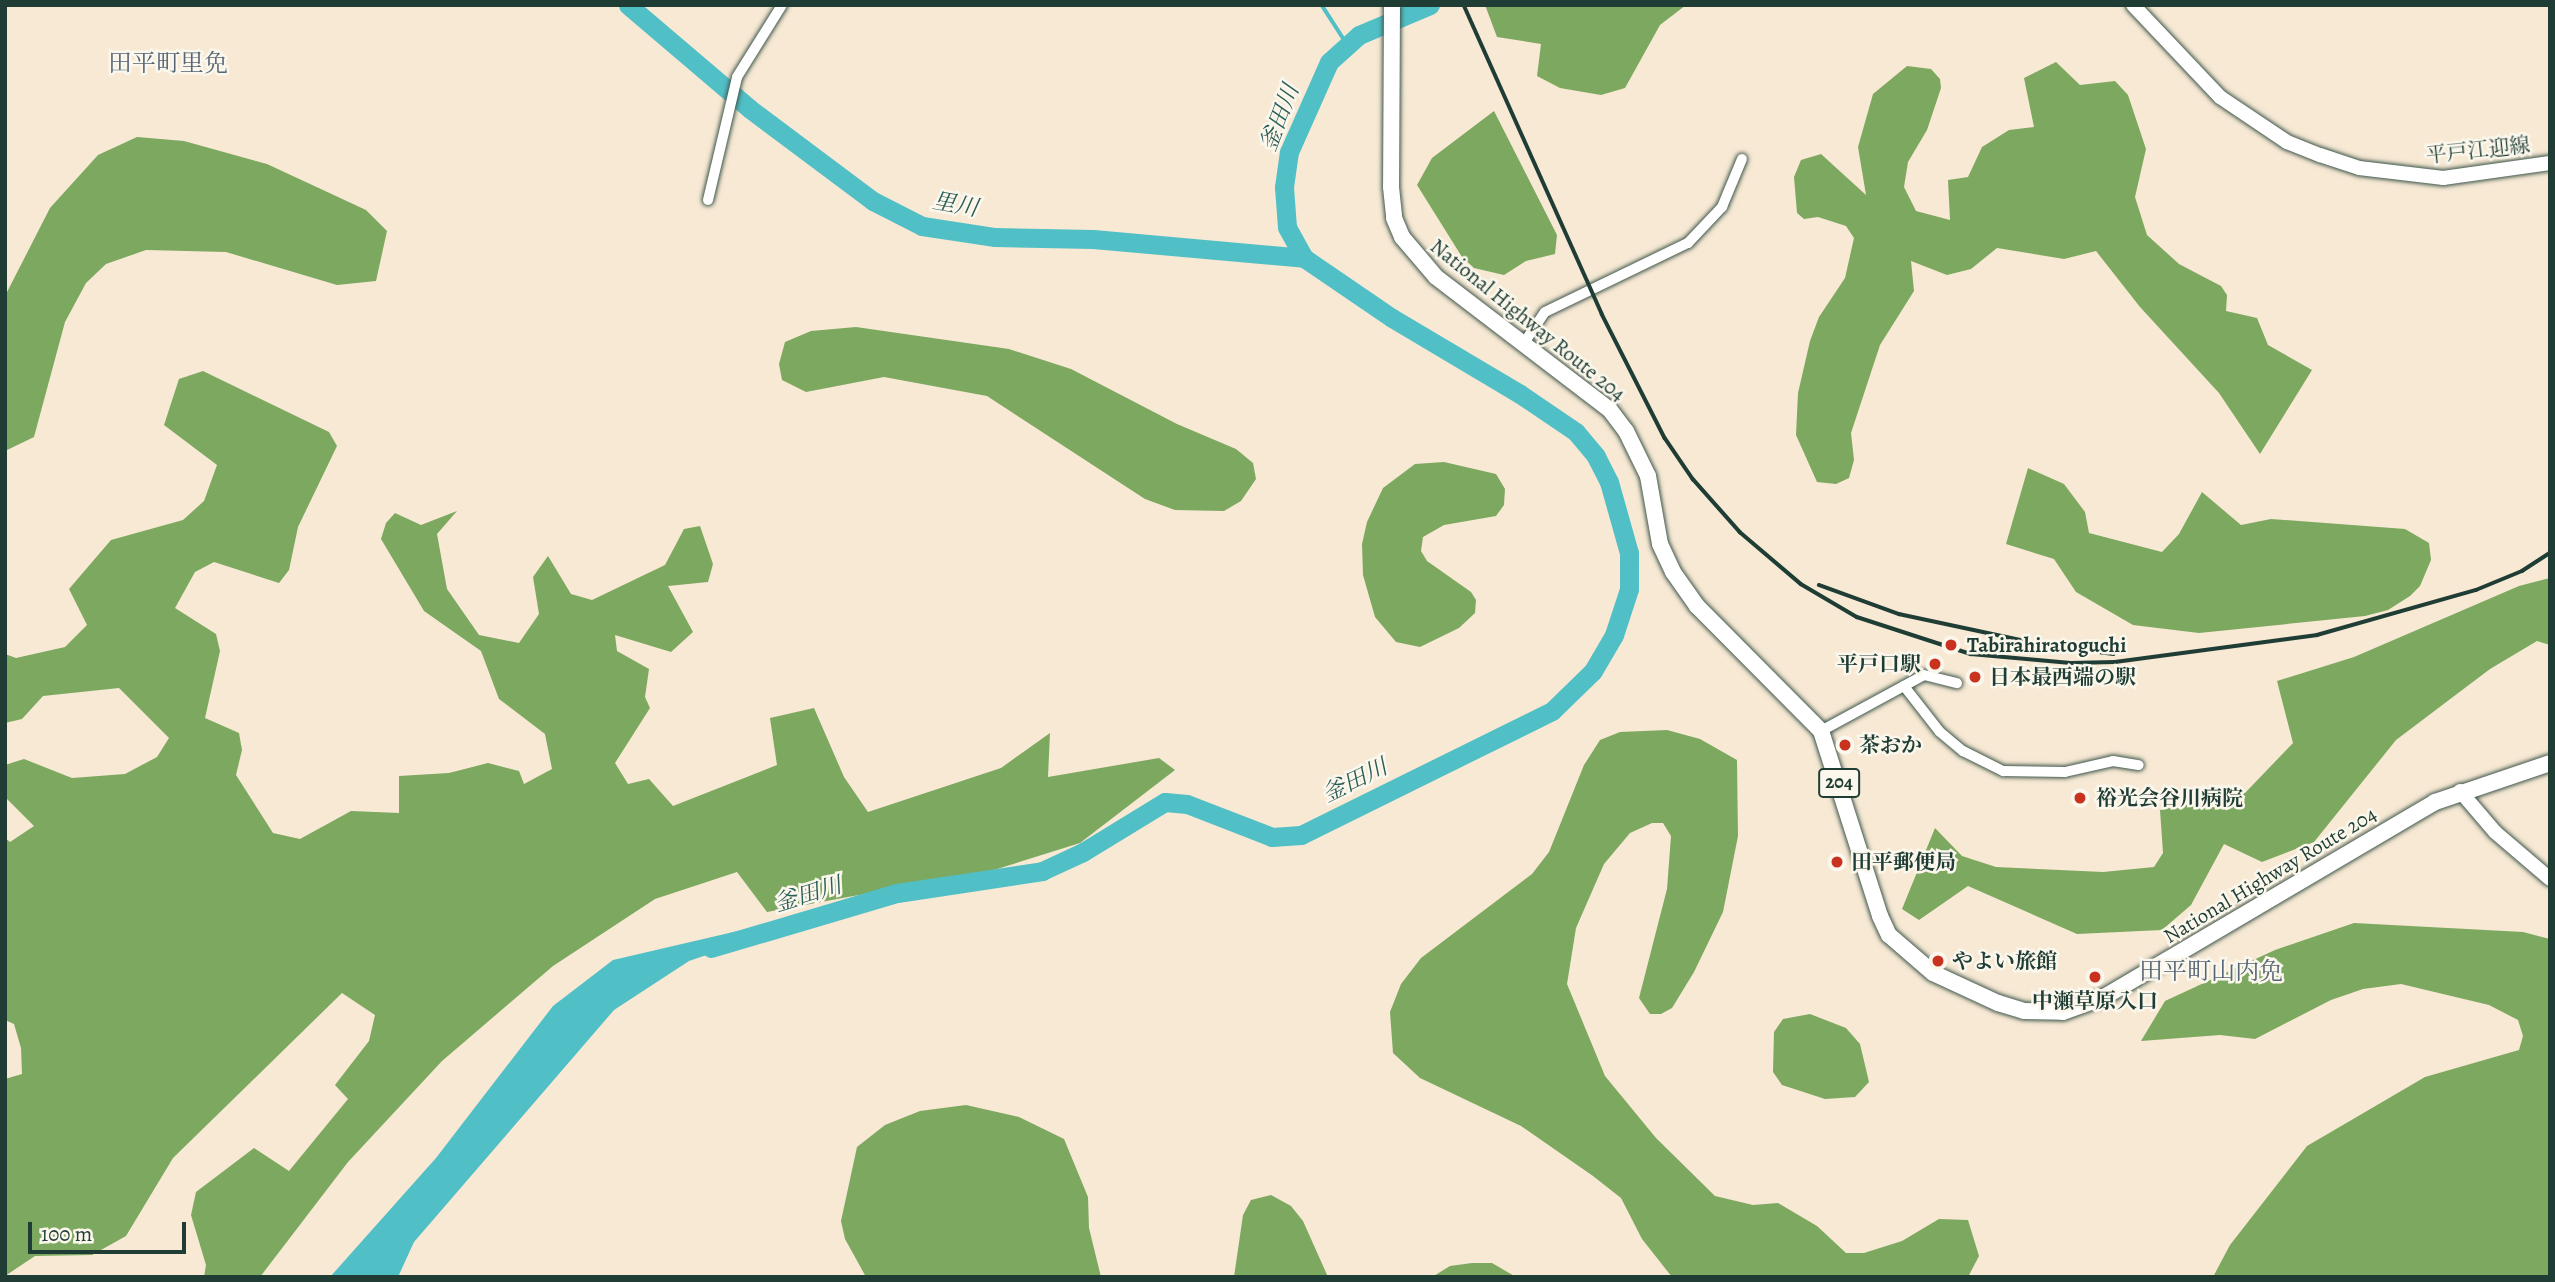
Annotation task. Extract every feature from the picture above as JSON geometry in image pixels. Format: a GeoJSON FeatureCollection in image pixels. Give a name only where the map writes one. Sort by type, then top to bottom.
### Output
{"type":"FeatureCollection","features":[{"type":"Feature","properties":{"kind":"highway","name":"National Highway Route 204"},"geometry":{"type":"LineString","coordinates":[[1392,5],[1391,187],[1394,218],[1402,237],[1436,277],[1610,410],[1648,476],[1660,544],[1681,585],[1821,731],[1870,892],[1889,935],[1911,957],[1954,986],[1998,1003],[2043,1013],[2063,1012],[2104,997],[2460,791],[2550,763]]}},
{"type":"Feature","properties":{"kind":"main road","name":"平戸江迎線"},"geometry":{"type":"LineString","coordinates":[[2133,5],[2220,97],[2287,142],[2320,155],[2370,170],[2443,178],[2550,163]]}},
{"type":"Feature","properties":{"kind":"main road"},"geometry":{"type":"LineString","coordinates":[[2460,791],[2495,832],[2550,879]]}},
{"type":"Feature","properties":{"kind":"street"},"geometry":{"type":"LineString","coordinates":[[708,200],[737,77],[782,5]]}},
{"type":"Feature","properties":{"kind":"street"},"geometry":{"type":"LineString","coordinates":[[1524,343],[1545,312],[1688,243],[1722,207],[1742,159]]}},
{"type":"Feature","properties":{"kind":"street"},"geometry":{"type":"LineString","coordinates":[[1821,731],[1924,675],[1957,683]]}},
{"type":"Feature","properties":{"kind":"street"},"geometry":{"type":"LineString","coordinates":[[1904,686],[1955,744],[1973,758],[2003,771],[2064,772],[2113,761],[2139,765]]}},
{"type":"Feature","properties":{"kind":"green space"},"geometry":{"type":"Polygon","coordinates":[[[1485,5],[1686,5],[1660,25],[1625,88],[1601,95],[1560,88],[1537,76],[1541,44],[1497,37],[1485,5]]]}},
{"type":"Feature","properties":{"kind":"green space"},"geometry":{"type":"Polygon","coordinates":[[[2056,62],[2080,85],[2115,81],[2128,95],[2146,149],[2135,197],[2147,235],[2179,264],[2221,286],[2227,295],[2226,311],[2257,318],[2268,345],[2312,370],[2260,454],[2219,393],[2140,307],[2096,251],[2064,259],[1997,248],[1971,269],[1947,275],[1911,261],[1914,291],[1880,345],[1851,433],[1854,460],[1849,478],[1836,484],[1817,482],[1796,435],[1798,393],[1810,341],[1819,317],[1845,278],[1854,238],[1846,226],[1818,217],[1804,219],[1797,213],[1794,177],[1801,160],[1821,154],[1866,195],[1858,147],[1873,94],[1907,66],[1931,69],[1940,79],[1941,88],[1927,130],[1908,162],[1904,187],[1916,211],[1950,220],[1948,180],[1968,177],[1982,147],[2009,130],[2034,127],[2024,78],[2056,62]]]}},
{"type":"Feature","properties":{"kind":"green space"},"geometry":{"type":"Polygon","coordinates":[[[1494,111],[1557,235],[1555,254],[1526,261],[1504,275],[1474,268],[1462,257],[1417,185],[1432,158],[1494,111]]]}},
{"type":"Feature","properties":{"kind":"green space"},"geometry":{"type":"Polygon","coordinates":[[[137,137],[184,141],[267,164],[366,210],[387,231],[376,281],[337,285],[226,252],[146,250],[106,264],[86,283],[65,322],[34,437],[5,451],[5,296],[50,208],[98,155],[137,137]]]}},
{"type":"Feature","properties":{"kind":"green space"},"geometry":{"type":"Polygon","coordinates":[[[856,327],[1009,349],[1071,369],[1177,424],[1236,449],[1253,463],[1256,479],[1241,501],[1224,511],[1175,510],[1145,499],[987,396],[884,377],[806,392],[782,380],[779,364],[785,342],[811,331],[856,327]]]}},
{"type":"Feature","properties":{"kind":"green space"},"geometry":{"type":"Polygon","coordinates":[[[203,371],[329,432],[337,446],[298,527],[289,570],[279,583],[214,562],[195,572],[175,608],[216,634],[220,651],[205,718],[239,733],[242,750],[236,775],[273,833],[300,839],[351,811],[399,813],[399,776],[449,773],[488,763],[519,771],[524,784],[552,769],[545,734],[499,699],[481,651],[424,611],[381,539],[386,523],[395,513],[421,525],[457,511],[437,534],[447,589],[479,635],[519,643],[539,614],[533,577],[548,556],[571,594],[592,600],[665,565],[684,529],[700,526],[713,564],[708,582],[668,586],[693,632],[671,652],[615,635],[617,651],[649,669],[645,697],[650,708],[615,763],[628,784],[649,779],[673,806],[777,765],[770,718],[814,708],[844,777],[868,812],[1001,768],[1050,733],[1048,777],[1159,758],[1175,770],[1080,843],[994,870],[767,912],[737,872],[655,899],[553,966],[442,1061],[348,1162],[260,1277],[204,1277],[206,1265],[191,1215],[196,1192],[254,1148],[289,1171],[348,1099],[335,1085],[369,1041],[375,1015],[342,993],[173,1158],[126,1236],[92,1255],[35,1256],[5,1276],[5,1079],[22,1074],[21,1048],[14,1024],[5,1020],[5,838],[10,842],[34,826],[5,797],[5,765],[24,759],[72,778],[125,774],[157,757],[169,738],[119,688],[43,696],[22,719],[5,723],[5,654],[16,658],[65,647],[87,625],[69,589],[111,540],[183,520],[204,501],[217,465],[164,425],[179,379],[203,371]]]}},
{"type":"Feature","properties":{"kind":"green space"},"geometry":{"type":"Polygon","coordinates":[[[1444,462],[1496,474],[1505,489],[1504,505],[1496,516],[1444,525],[1423,537],[1421,551],[1427,561],[1471,592],[1476,600],[1475,613],[1459,628],[1420,647],[1396,642],[1375,617],[1363,575],[1362,544],[1367,522],[1383,488],[1415,464],[1444,462]]]}},
{"type":"Feature","properties":{"kind":"green space"},"geometry":{"type":"Polygon","coordinates":[[[2028,468],[2064,484],[2085,512],[2089,533],[2162,552],[2179,534],[2202,492],[2241,525],[2271,519],[2405,529],[2429,543],[2431,560],[2420,586],[2410,596],[2388,610],[2365,616],[2199,633],[2133,625],[2076,592],[2054,559],[2006,544],[2028,468]]]}},
{"type":"Feature","properties":{"kind":"green space"},"geometry":{"type":"Polygon","coordinates":[[[2550,578],[2550,645],[2537,641],[2490,669],[2396,740],[2314,842],[2262,862],[2224,844],[2191,905],[2162,930],[2077,934],[1968,886],[1919,920],[1902,909],[1935,828],[1962,856],[1996,867],[2103,872],[2154,867],[2163,853],[2160,810],[2245,793],[2293,743],[2277,681],[2354,657],[2519,586],[2550,578]]]}},
{"type":"Feature","properties":{"kind":"green space"},"geometry":{"type":"Polygon","coordinates":[[[1667,730],[1700,739],[1737,760],[1738,836],[1723,912],[1694,972],[1672,1008],[1661,1014],[1650,1014],[1639,998],[1667,889],[1671,836],[1663,823],[1652,823],[1630,833],[1604,864],[1576,928],[1567,984],[1605,1076],[1656,1138],[1715,1196],[1753,1205],[1778,1203],[1817,1226],[1846,1253],[1864,1253],[1902,1241],[1939,1219],[1968,1220],[1979,1256],[1968,1277],[1672,1277],[1642,1239],[1621,1198],[1521,1126],[1420,1078],[1393,1053],[1390,1012],[1401,984],[1421,958],[1532,874],[1549,852],[1584,765],[1600,740],[1620,732],[1667,730]]]}},
{"type":"Feature","properties":{"kind":"green space"},"geometry":{"type":"Polygon","coordinates":[[[2354,923],[2523,932],[2550,939],[2550,1277],[2213,1277],[2230,1245],[2307,1146],[2425,1077],[2519,1050],[2523,1036],[2518,1020],[2489,1005],[2401,984],[2363,989],[2331,1000],[2255,1039],[2220,1035],[2141,1041],[2165,1001],[2275,950],[2354,923]]]}},
{"type":"Feature","properties":{"kind":"green space"},"geometry":{"type":"Polygon","coordinates":[[[1810,1014],[1846,1028],[1860,1044],[1869,1082],[1855,1097],[1825,1099],[1782,1085],[1773,1072],[1774,1032],[1783,1019],[1810,1014]]]}},
{"type":"Feature","properties":{"kind":"green space"},"geometry":{"type":"Polygon","coordinates":[[[966,1105],[1019,1117],[1064,1139],[1088,1197],[1089,1228],[1101,1277],[866,1277],[845,1239],[841,1221],[857,1147],[885,1125],[920,1111],[966,1105]]]}},
{"type":"Feature","properties":{"kind":"green space"},"geometry":{"type":"Polygon","coordinates":[[[1271,1195],[1291,1206],[1303,1221],[1328,1277],[1234,1277],[1243,1215],[1251,1200],[1271,1195]]]}},
{"type":"Feature","properties":{"kind":"green space"},"geometry":{"type":"Polygon","coordinates":[[[1492,1263],[1516,1277],[1432,1277],[1450,1266],[1492,1263]]]}},
{"type":"Feature","properties":{"kind":"water"},"geometry":{"type":"Polygon","coordinates":[[[742,930],[730,947],[689,961],[614,1010],[414,1242],[398,1277],[330,1277],[436,1158],[553,1006],[613,960],[742,930]]]}},
{"type":"Feature","properties":{"kind":"waterway","name":"里川"},"geometry":{"type":"LineString","coordinates":[[628,5],[750,109],[873,201],[922,226],[995,237],[1093,239],[1304,258]]}},
{"type":"Feature","properties":{"kind":"waterway"},"geometry":{"type":"LineString","coordinates":[[1322,5],[1347,44]]}},
{"type":"Feature","properties":{"kind":"waterway","name":"釜田川"},"geometry":{"type":"LineString","coordinates":[[711,948],[897,893],[1042,871],[1083,852],[1165,802],[1187,804],[1272,837],[1301,835],[1552,711],[1593,671],[1614,635],[1629,589],[1629,553],[1609,482],[1596,456],[1576,432],[1520,394],[1392,318],[1304,258],[1287,227],[1284,187],[1289,152],[1329,62],[1359,35],[1430,5]]}},
{"type":"Feature","properties":{"kind":"railway"},"geometry":{"type":"LineString","coordinates":[[1464,5],[1602,314],[1665,438],[1693,479],[1740,532],[1801,584],[1857,617],[1971,654],[2071,663],[2115,662],[2317,635],[2476,590],[2522,571],[2550,553]]}},
{"type":"Feature","properties":{"kind":"railway"},"geometry":{"type":"LineString","coordinates":[[1819,585],[1899,614],[2039,644],[2113,654]]}},
{"type":"Feature","properties":{"kind":"place","name":"Tabirahiratoguchi"},"geometry":{"type":"Point","coordinates":[1951,645]}},
{"type":"Feature","properties":{"kind":"place","name":"平戸口駅"},"geometry":{"type":"Point","coordinates":[1935,664]}},
{"type":"Feature","properties":{"kind":"place","name":"日本最西端の駅"},"geometry":{"type":"Point","coordinates":[1975,677]}},
{"type":"Feature","properties":{"kind":"place","name":"茶おか"},"geometry":{"type":"Point","coordinates":[1845,745]}},
{"type":"Feature","properties":{"kind":"place","name":"裕光会谷川病院"},"geometry":{"type":"Point","coordinates":[2080,798]}},
{"type":"Feature","properties":{"kind":"place","name":"田平郵便局"},"geometry":{"type":"Point","coordinates":[1837,862]}},
{"type":"Feature","properties":{"kind":"place","name":"やよい旅館"},"geometry":{"type":"Point","coordinates":[1938,961]}},
{"type":"Feature","properties":{"kind":"place","name":"中瀬草原入口"},"geometry":{"type":"Point","coordinates":[2095,977]}},
{"type":"Feature","properties":{"kind":"district","name":"田平町里免"},"geometry":{"type":"Point","coordinates":[168,64]}},
{"type":"Feature","properties":{"kind":"district","name":"田平町山内免"},"geometry":{"type":"Point","coordinates":[2211,972]}}]}
